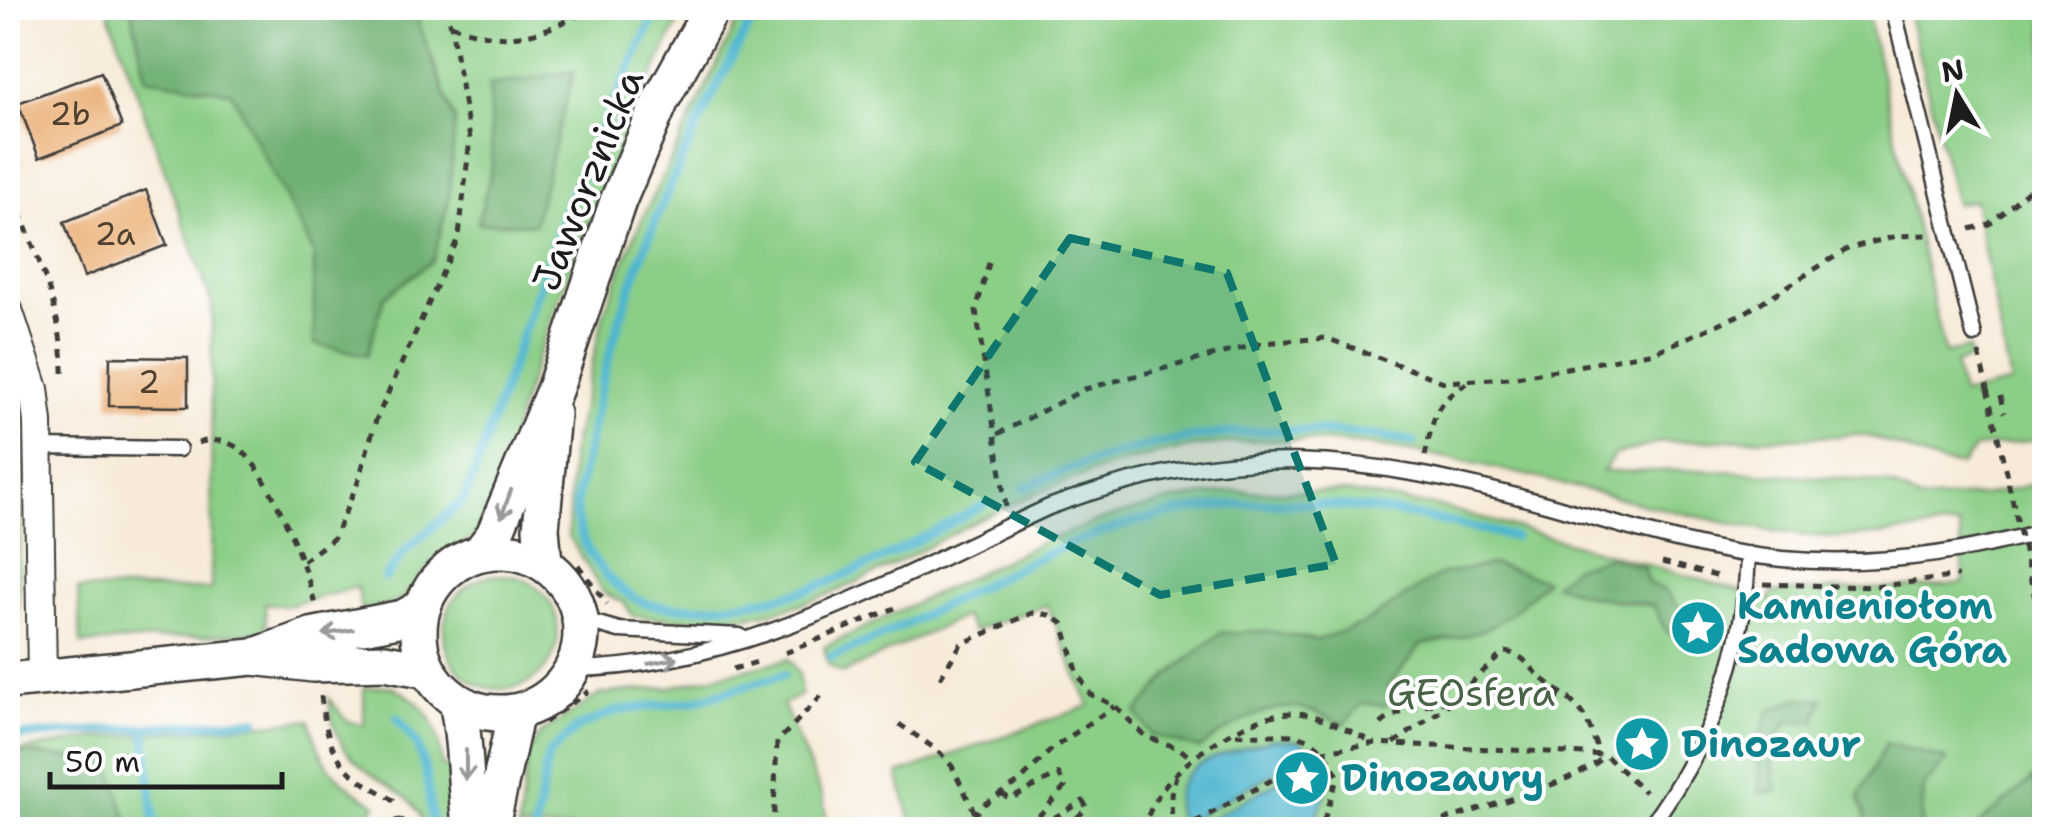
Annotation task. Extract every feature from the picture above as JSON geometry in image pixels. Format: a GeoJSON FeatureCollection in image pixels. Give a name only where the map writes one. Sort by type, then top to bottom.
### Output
{"type":"FeatureCollection","features":[{"type":"Feature","properties":{"kind":"street","name":"Jaworznicka"},"geometry":{"type":"LineString","coordinates":[[480,553],[494,535],[554,388],[618,201],[662,100],[712,8]]}},
{"type":"Feature","properties":{"kind":"street"},"geometry":{"type":"LineString","coordinates":[[8,310],[20,390],[38,447],[25,679],[252,657],[312,664],[385,662],[428,670]]}},
{"type":"Feature","properties":{"kind":"street","name":"Jaworznicka"},"geometry":{"type":"LineString","coordinates":[[554,388],[542,528],[557,558]]}},
{"type":"Feature","properties":{"kind":"street"},"geometry":{"type":"LineString","coordinates":[[490,830],[528,719],[538,704],[561,686],[583,679],[581,642],[596,613],[561,578],[557,558],[480,553],[442,575],[423,607],[418,636],[428,670],[458,702],[480,711],[528,719]]}},
{"type":"Feature","properties":{"kind":"street"},"geometry":{"type":"LineString","coordinates":[[252,657],[311,636],[403,618],[423,607]]}},
{"type":"Feature","properties":{"kind":"street"},"geometry":{"type":"LineString","coordinates":[[458,702],[466,742],[466,800],[472,830]]}},
{"type":"Feature","properties":{"kind":"lane"},"geometry":{"type":"LineString","coordinates":[[1893,8],[1974,335]]}},
{"type":"Feature","properties":{"kind":"lane"},"geometry":{"type":"LineString","coordinates":[[38,447],[179,449]]}},
{"type":"Feature","properties":{"kind":"lane"},"geometry":{"type":"LineString","coordinates":[[583,679],[670,661],[846,604],[1012,524],[1091,491],[1213,462],[1281,458],[1348,461],[1421,474],[1748,554],[1880,561],[1956,553],[2044,531]]}},
{"type":"Feature","properties":{"kind":"lane"},"geometry":{"type":"LineString","coordinates":[[1647,830],[1704,744],[1723,698],[1748,583],[1748,554]]}},
{"type":"Feature","properties":{"kind":"lane"},"geometry":{"type":"LineString","coordinates":[[596,613],[619,630],[750,637]]}},
{"type":"Feature","properties":{"kind":"path"},"geometry":{"type":"LineString","coordinates":[[302,562],[334,538],[358,482],[376,420],[459,236],[470,138],[451,25],[442,8]]}},
{"type":"Feature","properties":{"kind":"path"},"geometry":{"type":"LineString","coordinates":[[451,25],[490,39],[544,32],[594,8]]}},
{"type":"Feature","properties":{"kind":"path"},"geometry":{"type":"LineString","coordinates":[[998,434],[1085,389],[1262,342],[1326,338],[1444,382],[1511,378],[1655,352],[1746,312],[1849,248],[1897,236],[1948,234],[1989,224],[2044,178]]}},
{"type":"Feature","properties":{"kind":"path"},"geometry":{"type":"LineString","coordinates":[[8,182],[58,314],[64,340],[62,396]]}},
{"type":"Feature","properties":{"kind":"path"},"geometry":{"type":"LineString","coordinates":[[989,262],[976,310],[998,434],[1002,496],[1012,524]]}},
{"type":"Feature","properties":{"kind":"path"},"geometry":{"type":"LineString","coordinates":[[1974,335],[2044,638]]}},
{"type":"Feature","properties":{"kind":"path"},"geometry":{"type":"LineString","coordinates":[[1421,474],[1435,411],[1448,394],[1474,380]]}},
{"type":"Feature","properties":{"kind":"path"},"geometry":{"type":"LineString","coordinates":[[2000,396],[2004,412]]}},
{"type":"Feature","properties":{"kind":"path"},"geometry":{"type":"LineString","coordinates":[[179,449],[212,439],[241,450],[262,479],[302,562],[317,618]]}},
{"type":"Feature","properties":{"kind":"path"},"geometry":{"type":"LineString","coordinates":[[557,558],[596,613]]}},
{"type":"Feature","properties":{"kind":"path"},"geometry":{"type":"LineString","coordinates":[[1648,558],[1748,583]]}},
{"type":"Feature","properties":{"kind":"path"},"geometry":{"type":"LineString","coordinates":[[726,670],[855,627],[905,603]]}},
{"type":"Feature","properties":{"kind":"path"},"geometry":{"type":"LineString","coordinates":[[940,678],[961,644],[1032,613],[1051,614],[1070,637],[1078,674],[1090,694],[1115,706],[1146,737],[1179,748],[1192,759]]}},
{"type":"Feature","properties":{"kind":"path"},"geometry":{"type":"LineString","coordinates":[[1392,744],[1451,702],[1504,652],[1526,659],[1543,679],[1574,699],[1602,755],[1662,810]]}},
{"type":"Feature","properties":{"kind":"path"},"geometry":{"type":"LineString","coordinates":[[528,719],[583,679]]}},
{"type":"Feature","properties":{"kind":"path"},"geometry":{"type":"LineString","coordinates":[[320,690],[325,730],[333,751],[354,775],[394,800],[402,824]]}},
{"type":"Feature","properties":{"kind":"path"},"geometry":{"type":"LineString","coordinates":[[1381,724],[1403,708],[1530,695],[1574,699]]}},
{"type":"Feature","properties":{"kind":"path"},"geometry":{"type":"LineString","coordinates":[[773,830],[777,742],[821,696]]}},
{"type":"Feature","properties":{"kind":"path"},"geometry":{"type":"LineString","coordinates":[[964,830],[975,812],[1053,748],[1115,706]]}},
{"type":"Feature","properties":{"kind":"path"},"geometry":{"type":"LineString","coordinates":[[1141,830],[1164,787],[1192,759],[1233,734],[1291,712],[1313,716],[1376,743]]}},
{"type":"Feature","properties":{"kind":"path"},"geometry":{"type":"LineString","coordinates":[[898,724],[937,750],[952,766],[975,812]]}},
{"type":"Feature","properties":{"kind":"path"},"geometry":{"type":"LineString","coordinates":[[1233,734],[1298,734],[1312,738],[1324,750],[1338,776],[1322,830]]}},
{"type":"Feature","properties":{"kind":"path"},"geometry":{"type":"LineString","coordinates":[[1181,830],[1324,750],[1376,743],[1602,755]]}},
{"type":"Feature","properties":{"kind":"path"},"geometry":{"type":"LineString","coordinates":[[1413,830],[1565,779],[1598,764],[1602,755]]}},
{"type":"Feature","properties":{"kind":"path"},"geometry":{"type":"LineString","coordinates":[[1172,830],[1171,794],[1177,773]]}},
{"type":"Feature","properties":{"kind":"path"},"geometry":{"type":"LineString","coordinates":[[1001,793],[1010,799],[1059,774],[1065,787],[1036,819],[1043,824],[1083,801],[1086,808],[1064,830]]}},
{"type":"Feature","properties":{"kind":"path"},"geometry":{"type":"LineString","coordinates":[[1084,830],[1105,821],[1121,830]]}},
{"type":"Feature","properties":{"kind":"highlighted area"},"geometry":{"type":"Polygon","coordinates":[[[1070,238],[1227,273],[1336,564],[1160,595],[915,462],[1070,238]]]}},
{"type":"Feature","properties":{"kind":"green space"},"geometry":{"type":"Polygon","coordinates":[[[107,8],[131,8],[146,78],[231,91],[314,253],[315,344],[367,354],[384,297],[433,260],[455,121],[413,8],[685,8],[626,134],[572,264],[524,396],[485,530],[431,563],[403,599],[363,615],[357,587],[287,606],[265,603],[266,632],[81,644],[78,589],[211,589],[212,304],[107,8]],[[492,167],[478,223],[534,223],[492,167]]]}},
{"type":"Feature","properties":{"kind":"green space"},"geometry":{"type":"Polygon","coordinates":[[[131,8],[413,8],[455,121],[449,199],[433,260],[384,297],[367,355],[314,344],[314,253],[231,92],[146,78],[131,8]]]}},
{"type":"Feature","properties":{"kind":"green space","name":"GEOsfera"},"geometry":{"type":"Polygon","coordinates":[[[744,8],[1866,8],[1945,353],[1969,349],[1971,359],[1954,364],[1962,395],[2011,383],[1974,200],[1956,204],[1907,8],[2044,8],[2044,439],[1975,448],[1962,465],[1930,459],[1854,434],[1661,442],[1614,455],[1603,472],[1708,470],[1852,479],[1889,484],[1920,500],[1986,495],[2044,482],[2044,718],[2037,721],[2044,752],[2044,829],[2033,778],[1973,830],[913,829],[898,774],[1089,706],[1047,605],[973,631],[964,616],[843,673],[828,665],[824,647],[1040,543],[1103,519],[1172,500],[1233,491],[1345,492],[1446,508],[1769,599],[1773,593],[1964,583],[1959,526],[1861,536],[1801,535],[1724,522],[1417,452],[1340,442],[1262,440],[1183,449],[1081,476],[1007,506],[861,581],[784,609],[709,619],[633,616],[623,602],[603,593],[568,535],[571,455],[604,312],[637,230],[744,8]]]}},
{"type":"Feature","properties":{"kind":"green space"},"geometry":{"type":"Polygon","coordinates":[[[574,71],[534,224],[478,223],[492,167],[489,85],[574,71]]]}},
{"type":"Feature","properties":{"kind":"green space"},"geometry":{"type":"Polygon","coordinates":[[[10,441],[24,441],[17,632],[8,650],[10,441]]]}},
{"type":"Feature","properties":{"kind":"green space"},"geometry":{"type":"Polygon","coordinates":[[[1608,557],[1643,567],[1648,583],[1666,591],[1695,630],[1692,640],[1666,632],[1654,606],[1589,596],[1554,584],[1574,567],[1608,557]]]}},
{"type":"Feature","properties":{"kind":"green space"},"geometry":{"type":"Polygon","coordinates":[[[1493,564],[1546,580],[1491,626],[1462,637],[1421,645],[1387,687],[1402,696],[1384,706],[1363,703],[1344,724],[1305,709],[1272,710],[1233,726],[1199,749],[1152,735],[1136,713],[1169,675],[1220,633],[1267,631],[1317,640],[1361,625],[1439,575],[1493,564]]]}},
{"type":"Feature","properties":{"kind":"green space"},"geometry":{"type":"Polygon","coordinates":[[[501,575],[523,579],[541,592],[554,610],[558,632],[554,654],[541,672],[523,685],[501,689],[479,685],[461,672],[448,654],[444,632],[448,610],[461,592],[479,579],[501,575]]]}},
{"type":"Feature","properties":{"kind":"green space"},"geometry":{"type":"Polygon","coordinates":[[[789,659],[799,674],[801,695],[783,704],[822,796],[829,829],[518,829],[528,754],[540,734],[600,694],[670,687],[789,659]]]}},
{"type":"Feature","properties":{"kind":"green space"},"geometry":{"type":"Polygon","coordinates":[[[390,686],[414,700],[429,717],[438,739],[442,766],[458,767],[459,829],[424,829],[418,812],[407,799],[360,765],[345,749],[329,698],[347,721],[364,725],[364,688],[390,686]]]}},
{"type":"Feature","properties":{"kind":"green space"},"geometry":{"type":"Polygon","coordinates":[[[1799,698],[1823,699],[1815,722],[1787,722],[1771,749],[1777,792],[1760,793],[1757,744],[1769,711],[1799,698]]]}},
{"type":"Feature","properties":{"kind":"green space"},"geometry":{"type":"Polygon","coordinates":[[[310,720],[319,750],[332,771],[377,805],[352,829],[130,829],[109,761],[12,752],[95,738],[310,720]]]}},
{"type":"Feature","properties":{"kind":"green space"},"geometry":{"type":"Polygon","coordinates":[[[1886,743],[1947,760],[1924,787],[1921,829],[1869,829],[1859,797],[1886,743]]]}},
{"type":"Feature","properties":{"kind":"green space"},"geometry":{"type":"Polygon","coordinates":[[[8,752],[109,761],[130,829],[8,829],[8,752]]]}},
{"type":"Feature","properties":{"kind":"green space"},"geometry":{"type":"Polygon","coordinates":[[[2033,778],[2043,829],[1973,829],[2033,778]]]}},
{"type":"Feature","properties":{"kind":"water"},"geometry":{"type":"Polygon","coordinates":[[[1273,739],[1300,741],[1313,751],[1180,825],[1176,803],[1179,786],[1189,773],[1220,755],[1273,739]]]}},
{"type":"Feature","properties":{"kind":"water"},"geometry":{"type":"Polygon","coordinates":[[[1318,759],[1325,768],[1328,784],[1311,829],[1192,829],[1318,759]]]}},
{"type":"Feature","properties":{"kind":"building"},"geometry":{"type":"Polygon","coordinates":[[[101,72],[122,126],[39,158],[18,103],[101,72]]]}},
{"type":"Feature","properties":{"kind":"building"},"geometry":{"type":"Polygon","coordinates":[[[146,190],[167,245],[84,277],[64,222],[146,190]]]}},
{"type":"Feature","properties":{"kind":"building"},"geometry":{"type":"Polygon","coordinates":[[[110,357],[188,358],[188,407],[109,406],[110,357]]]}},
{"type":"Feature","properties":{"kind":"waterway"},"geometry":{"type":"LineString","coordinates":[[385,578],[405,551],[462,502],[470,486],[570,197],[658,8]]}},
{"type":"Feature","properties":{"kind":"waterway"},"geometry":{"type":"LineString","coordinates":[[759,8],[678,168],[614,337],[577,495],[577,520],[585,543],[606,574],[634,598],[671,607],[723,605],[813,588],[879,560],[984,505]]}},
{"type":"Feature","properties":{"kind":"waterway"},"geometry":{"type":"LineString","coordinates":[[1024,488],[1119,453],[1215,435],[1314,431],[1414,442]]}},
{"type":"Feature","properties":{"kind":"waterway"},"geometry":{"type":"LineString","coordinates":[[831,657],[1051,552],[1110,529],[1168,514],[1281,503],[1338,505],[1395,512],[1514,537]]}},
{"type":"Feature","properties":{"kind":"waterway"},"geometry":{"type":"LineString","coordinates":[[535,830],[548,755],[577,728],[615,711],[693,701],[784,675]]}},
{"type":"Feature","properties":{"kind":"waterway"},"geometry":{"type":"LineString","coordinates":[[397,718],[417,744],[426,773],[433,830]]}},
{"type":"Feature","properties":{"kind":"waterway"},"geometry":{"type":"LineString","coordinates":[[8,737],[257,720]]}},
{"type":"Feature","properties":{"kind":"waterway"},"geometry":{"type":"LineString","coordinates":[[145,729],[155,830]]}},
{"type":"Feature","properties":{"kind":"place","name":"Kamieniołom Sadowa Góra"},"geometry":{"type":"Point","coordinates":[1698,628]}},
{"type":"Feature","properties":{"kind":"place","name":"Dinozaur"},"geometry":{"type":"Point","coordinates":[1642,744]}},
{"type":"Feature","properties":{"kind":"place","name":"Dinozaury"},"geometry":{"type":"Point","coordinates":[1302,778]}}]}
